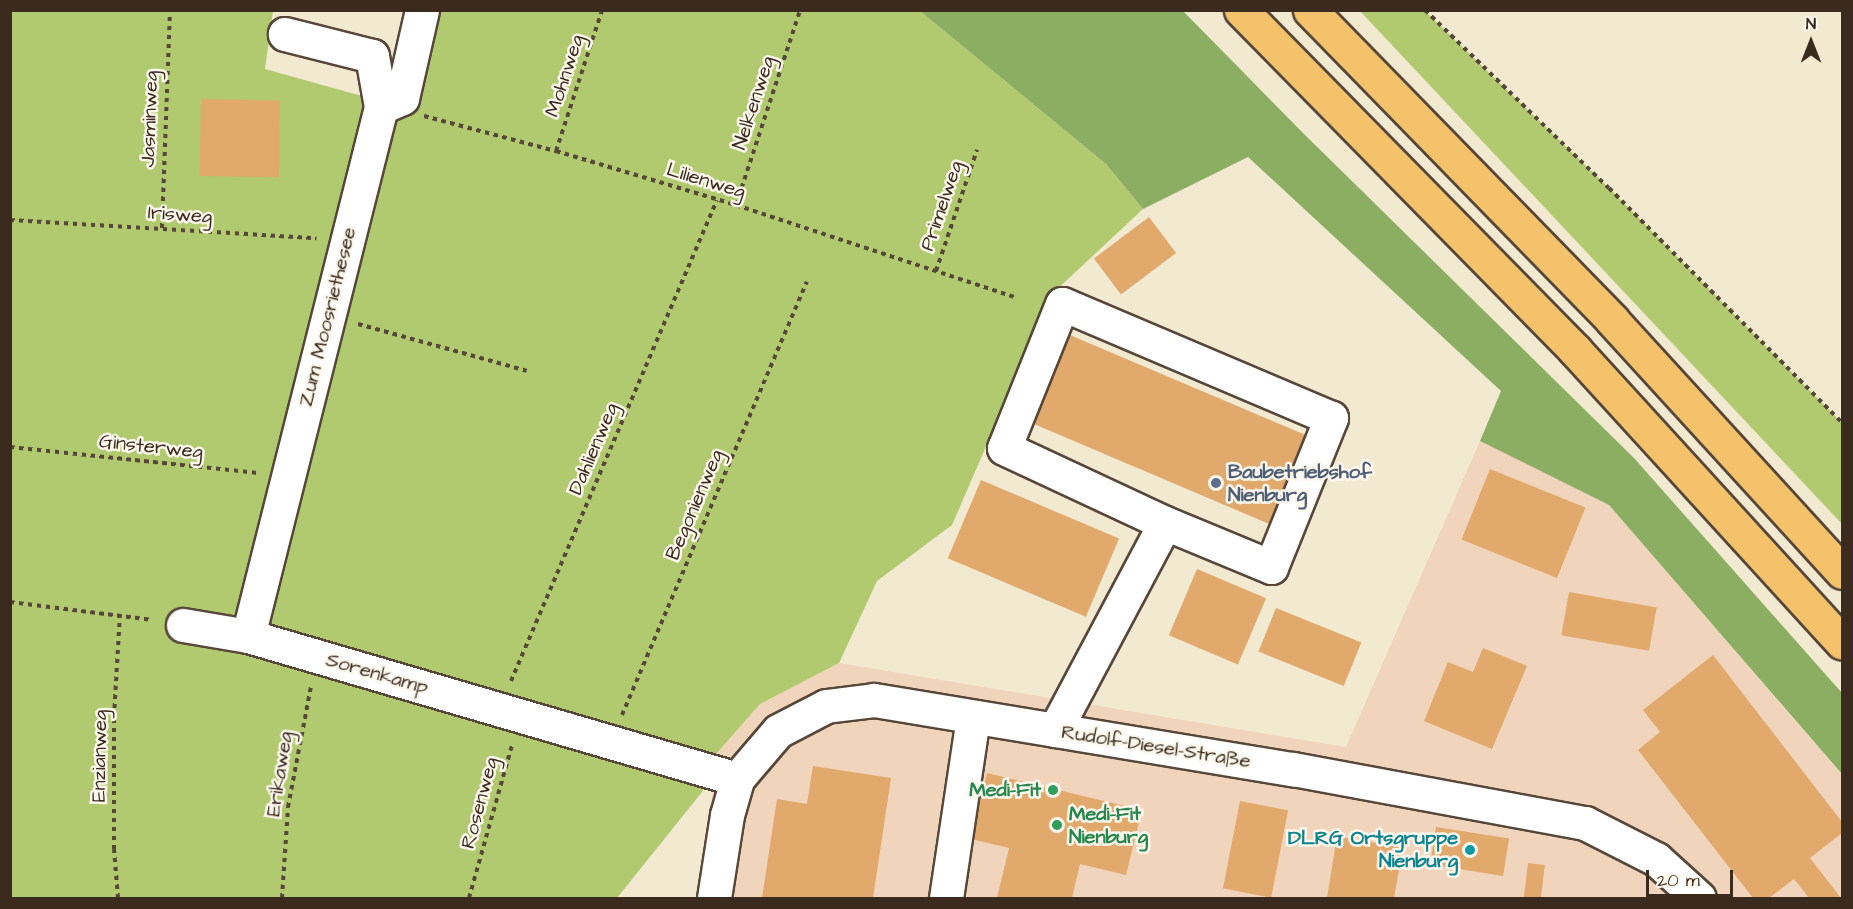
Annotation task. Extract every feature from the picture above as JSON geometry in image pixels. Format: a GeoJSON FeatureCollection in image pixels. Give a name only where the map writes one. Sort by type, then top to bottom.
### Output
{"type":"FeatureCollection","features":[{"type":"Feature","properties":{"kind":"highway"},"geometry":{"type":"LineString","coordinates":[[1241,10],[1575,350],[1842,642]]}},
{"type":"Feature","properties":{"kind":"highway"},"geometry":{"type":"LineString","coordinates":[[1310,10],[1612,320],[1842,572]]}},
{"type":"Feature","properties":{"kind":"street"},"geometry":{"type":"LineString","coordinates":[[285,34],[372,56],[381,107],[402,98],[422,10]]}},
{"type":"Feature","properties":{"kind":"street","name":"Zum Moosriethesee"},"geometry":{"type":"LineString","coordinates":[[248,636],[381,107]]}},
{"type":"Feature","properties":{"kind":"street"},"geometry":{"type":"LineString","coordinates":[[1062,304],[1331,418],[1271,567],[1165,523],[1004,448],[1062,304]]}},
{"type":"Feature","properties":{"kind":"street"},"geometry":{"type":"LineString","coordinates":[[1055,730],[1165,523]]}},
{"type":"Feature","properties":{"kind":"street","name":"Sorenkamp"},"geometry":{"type":"LineString","coordinates":[[183,625],[248,636],[611,740],[737,779]]}},
{"type":"Feature","properties":{"kind":"street","name":"Rudolf-Diesel-Straße"},"geometry":{"type":"LineString","coordinates":[[714,898],[727,815],[737,779],[778,731],[825,706],[874,700],[1509,807],[1586,823],[1656,859],[1698,898]]}},
{"type":"Feature","properties":{"kind":"street"},"geometry":{"type":"LineString","coordinates":[[946,898],[973,717]]}},
{"type":"Feature","properties":{"kind":"path","name":"Jasminweg"},"geometry":{"type":"LineString","coordinates":[[162,228],[170,10]]}},
{"type":"Feature","properties":{"kind":"path","name":"Mohnweg"},"geometry":{"type":"LineString","coordinates":[[556,151],[602,10]]}},
{"type":"Feature","properties":{"kind":"path","name":"Nelkenweg"},"geometry":{"type":"LineString","coordinates":[[736,205],[800,10]]}},
{"type":"Feature","properties":{"kind":"path"},"geometry":{"type":"LineString","coordinates":[[1425,10],[1609,188],[1842,423]]}},
{"type":"Feature","properties":{"kind":"path","name":"Lilienweg"},"geometry":{"type":"LineString","coordinates":[[381,107],[556,151],[736,205],[1017,298]]}},
{"type":"Feature","properties":{"kind":"path","name":"Primelweg"},"geometry":{"type":"LineString","coordinates":[[936,271],[977,150]]}},
{"type":"Feature","properties":{"kind":"path","name":"Dahlienweg"},"geometry":{"type":"LineString","coordinates":[[510,712],[717,200]]}},
{"type":"Feature","properties":{"kind":"path","name":"Irisweg"},"geometry":{"type":"LineString","coordinates":[[10,220],[329,239],[346,244]]}},
{"type":"Feature","properties":{"kind":"path","name":"Begonienweg"},"geometry":{"type":"LineString","coordinates":[[611,740],[807,282]]}},
{"type":"Feature","properties":{"kind":"path"},"geometry":{"type":"LineString","coordinates":[[328,316],[526,371]]}},
{"type":"Feature","properties":{"kind":"path","name":"Ginsterweg"},"geometry":{"type":"LineString","coordinates":[[10,447],[288,477]]}},
{"type":"Feature","properties":{"kind":"path"},"geometry":{"type":"LineString","coordinates":[[10,602],[120,614],[183,625]]}},
{"type":"Feature","properties":{"kind":"path","name":"Enzianweg"},"geometry":{"type":"LineString","coordinates":[[118,898],[114,849],[114,717],[120,614]]}},
{"type":"Feature","properties":{"kind":"path","name":"Erikaweg"},"geometry":{"type":"LineString","coordinates":[[282,898],[288,807],[316,656]]}},
{"type":"Feature","properties":{"kind":"path","name":"Rosenweg"},"geometry":{"type":"LineString","coordinates":[[469,898],[510,712]]}},
{"type":"Feature","properties":{"kind":"shaded area"},"geometry":{"type":"Polygon","coordinates":[[[1480,441],[1609,505],[1842,775],[1842,898],[703,898],[716,754],[760,704],[839,663],[1346,747],[1480,441]]]}},
{"type":"Feature","properties":{"kind":"green space"},"geometry":{"type":"Polygon","coordinates":[[[10,11],[273,11],[265,69],[362,96],[392,88],[407,12],[399,11],[920,11],[1106,164],[1143,209],[1052,294],[952,525],[877,581],[839,663],[760,704],[716,754],[702,792],[617,898],[11,898],[10,11]]]}},
{"type":"Feature","properties":{"kind":"green space"},"geometry":{"type":"Polygon","coordinates":[[[920,11],[1183,11],[1304,134],[1634,458],[1842,693],[1842,774],[1609,505],[1480,441],[1501,391],[1248,157],[1143,209],[1106,164],[920,11]]]}},
{"type":"Feature","properties":{"kind":"green space"},"geometry":{"type":"Polygon","coordinates":[[[1360,11],[1425,11],[1609,188],[1842,423],[1842,524],[1360,11]]]}},
{"type":"Feature","properties":{"kind":"building"},"geometry":{"type":"Polygon","coordinates":[[[201,99],[280,100],[279,177],[200,176],[201,99]]]}},
{"type":"Feature","properties":{"kind":"building"},"geometry":{"type":"Polygon","coordinates":[[[1149,217],[1176,253],[1121,294],[1094,259],[1149,217]]]}},
{"type":"Feature","properties":{"kind":"building"},"geometry":{"type":"Polygon","coordinates":[[[1065,333],[1306,435],[1269,524],[1027,421],[1065,333]]]}},
{"type":"Feature","properties":{"kind":"building"},"geometry":{"type":"Polygon","coordinates":[[[1490,469],[1585,508],[1557,578],[1462,539],[1490,469]]]}},
{"type":"Feature","properties":{"kind":"building"},"geometry":{"type":"Polygon","coordinates":[[[981,480],[1119,539],[1086,617],[948,558],[981,480]]]}},
{"type":"Feature","properties":{"kind":"building"},"geometry":{"type":"Polygon","coordinates":[[[1197,569],[1266,598],[1238,665],[1169,635],[1197,569]]]}},
{"type":"Feature","properties":{"kind":"building"},"geometry":{"type":"Polygon","coordinates":[[[1569,592],[1657,607],[1649,651],[1561,635],[1569,592]]]}},
{"type":"Feature","properties":{"kind":"building"},"geometry":{"type":"Polygon","coordinates":[[[1276,608],[1361,642],[1344,686],[1258,652],[1276,608]]]}},
{"type":"Feature","properties":{"kind":"building"},"geometry":{"type":"Polygon","coordinates":[[[1483,648],[1527,666],[1492,749],[1424,721],[1448,662],[1473,672],[1483,648]]]}},
{"type":"Feature","properties":{"kind":"building"},"geometry":{"type":"Polygon","coordinates":[[[1713,655],[1842,822],[1842,833],[1810,858],[1841,898],[1809,898],[1794,879],[1769,898],[1753,898],[1638,750],[1660,732],[1643,710],[1713,655]]]}},
{"type":"Feature","properties":{"kind":"building"},"geometry":{"type":"Polygon","coordinates":[[[813,766],[891,778],[873,898],[762,898],[777,799],[807,804],[813,766]]]}},
{"type":"Feature","properties":{"kind":"building","name":"Medi-Fit Nienburg"},"geometry":{"type":"Polygon","coordinates":[[[987,773],[1142,810],[1126,875],[1080,864],[1072,898],[997,898],[1009,848],[971,839],[987,773]]]}},
{"type":"Feature","properties":{"kind":"building"},"geometry":{"type":"Polygon","coordinates":[[[1240,801],[1288,810],[1271,898],[1223,888],[1240,801]]]}},
{"type":"Feature","properties":{"kind":"building","name":"DLRG Ortsgruppe Nienburg"},"geometry":{"type":"Polygon","coordinates":[[[1436,827],[1509,839],[1503,876],[1430,865],[1436,827]]]}},
{"type":"Feature","properties":{"kind":"building"},"geometry":{"type":"Polygon","coordinates":[[[1337,836],[1403,848],[1394,898],[1327,898],[1337,836]]]}},
{"type":"Feature","properties":{"kind":"building"},"geometry":{"type":"Polygon","coordinates":[[[1528,863],[1545,865],[1541,898],[1524,898],[1528,863]]]}},
{"type":"Feature","properties":{"kind":"place","name":"Baubetriebshof Nienburg"},"geometry":{"type":"Point","coordinates":[1216,483]}},
{"type":"Feature","properties":{"kind":"place","name":"Medi-Fit"},"geometry":{"type":"Point","coordinates":[1053,790]}},
{"type":"Feature","properties":{"kind":"place","name":"Medi-Fit Nienburg"},"geometry":{"type":"Point","coordinates":[1057,825]}},
{"type":"Feature","properties":{"kind":"place","name":"DLRG Ortsgruppe Nienburg"},"geometry":{"type":"Point","coordinates":[1470,850]}}]}
